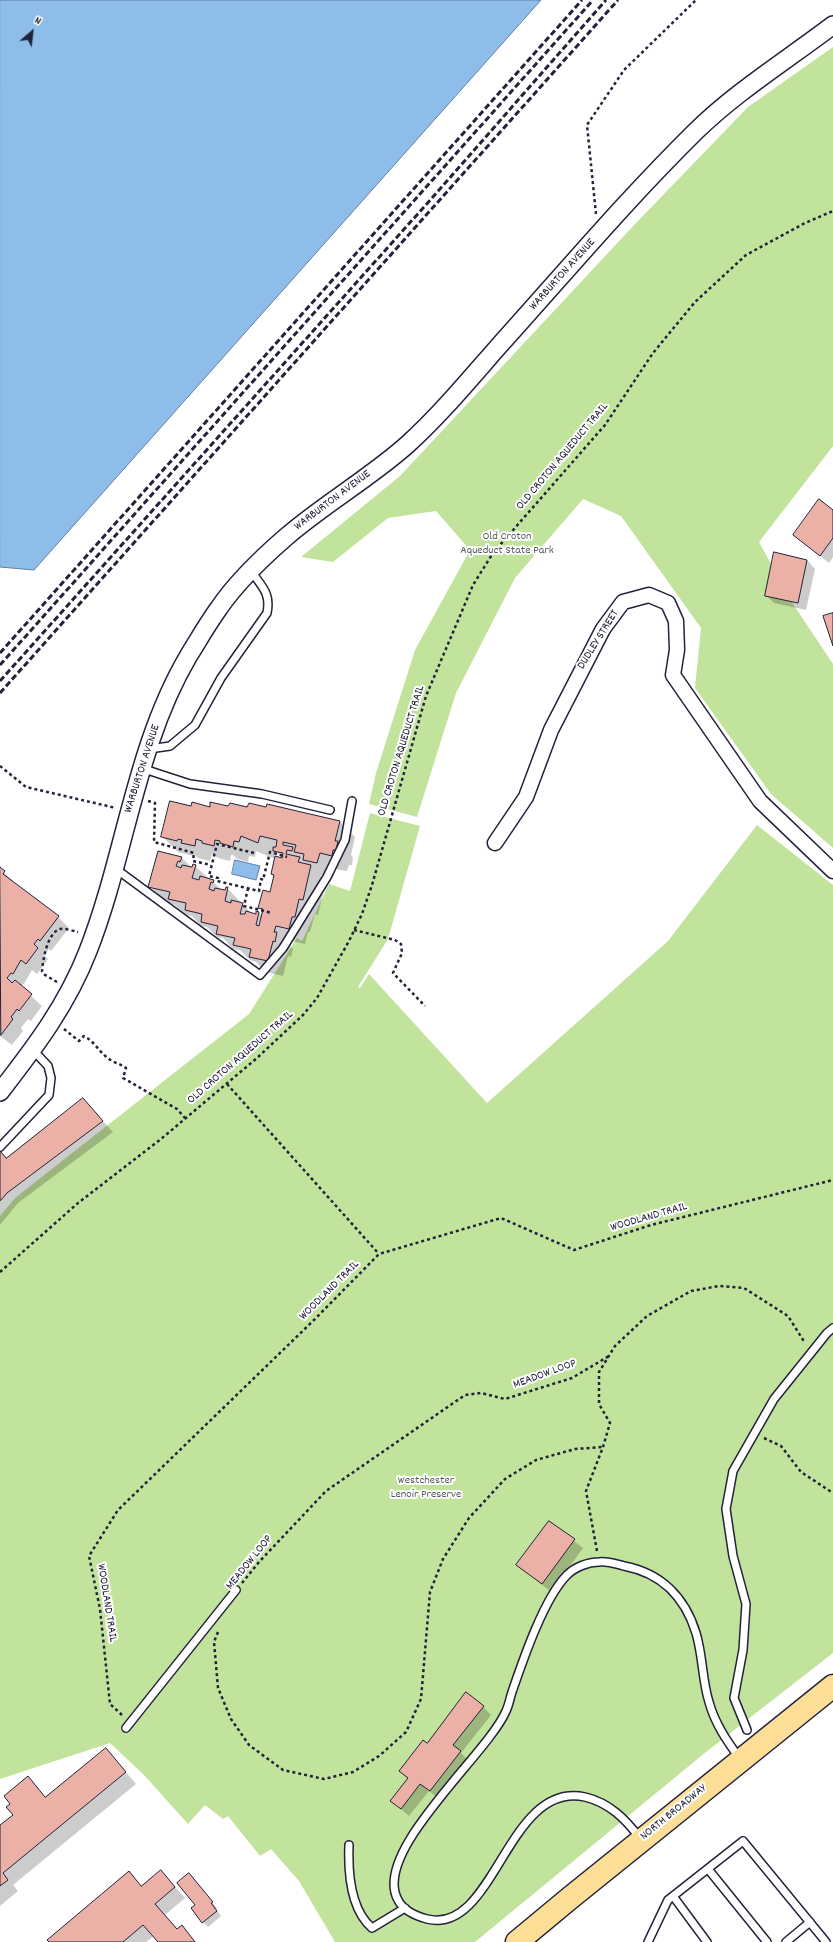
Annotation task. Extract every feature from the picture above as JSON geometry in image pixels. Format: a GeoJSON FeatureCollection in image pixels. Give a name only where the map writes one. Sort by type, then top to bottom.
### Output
{"type":"FeatureCollection","features":[{"type":"Feature","properties":{"kind":"main road","name":"NORTH BROADWAY"},"geometry":{"type":"LineString","coordinates":[[518,1942],[641,1840],[833,1686]]}},
{"type":"Feature","properties":{"kind":"street","name":"WARBURTON AVENUE"},"geometry":{"type":"LineString","coordinates":[[0,1092],[54,1019],[70,993],[89,950],[114,867],[141,768],[162,710],[187,659],[220,606],[251,571],[286,537],[407,444],[453,397],[600,234],[697,130],[732,100],[833,25]]}},
{"type":"Feature","properties":{"kind":"street","name":"DUDLEY STREET"},"geometry":{"type":"LineString","coordinates":[[495,842],[526,797],[550,730],[603,630],[623,602],[649,595],[668,603],[676,621],[677,650],[673,675],[760,801],[833,872]]}},
{"type":"Feature","properties":{"kind":"lane"},"geometry":{"type":"LineString","coordinates":[[147,749],[170,746],[195,725],[221,678],[267,613],[269,603],[268,595],[251,571]]}},
{"type":"Feature","properties":{"kind":"lane"},"geometry":{"type":"LineString","coordinates":[[141,768],[190,784],[262,794],[330,810]]}},
{"type":"Feature","properties":{"kind":"lane"},"geometry":{"type":"LineString","coordinates":[[114,867],[260,975],[283,948],[327,877],[345,840],[352,801]]}},
{"type":"Feature","properties":{"kind":"lane"},"geometry":{"type":"LineString","coordinates":[[0,1147],[49,1095],[51,1078],[48,1066],[32,1050]]}},
{"type":"Feature","properties":{"kind":"lane"},"geometry":{"type":"LineString","coordinates":[[747,1730],[734,1698],[742,1650],[746,1604],[733,1556],[726,1509],[733,1471],[774,1399],[833,1328]]}},
{"type":"Feature","properties":{"kind":"lane"},"geometry":{"type":"LineString","coordinates":[[641,1840],[626,1820],[608,1806],[590,1798],[580,1796],[562,1796],[547,1804],[532,1816],[480,1893],[461,1912],[441,1920],[431,1920],[419,1917],[405,1908],[397,1899],[393,1880],[396,1870],[412,1837],[507,1711],[511,1695],[533,1635],[558,1585],[569,1573],[583,1565],[599,1562],[634,1568],[646,1572],[672,1589],[682,1601],[696,1634],[704,1684],[712,1714],[719,1729],[740,1760]]}},
{"type":"Feature","properties":{"kind":"lane"},"geometry":{"type":"LineString","coordinates":[[128,1725],[236,1590]]}},
{"type":"Feature","properties":{"kind":"lane"},"geometry":{"type":"LineString","coordinates":[[648,1942],[668,1900],[743,1841],[826,1942]]}},
{"type":"Feature","properties":{"kind":"lane"},"geometry":{"type":"LineString","coordinates":[[349,1845],[351,1883],[359,1910],[368,1925],[372,1928],[405,1908]]}},
{"type":"Feature","properties":{"kind":"lane"},"geometry":{"type":"LineString","coordinates":[[708,1869],[768,1942]]}},
{"type":"Feature","properties":{"kind":"lane"},"geometry":{"type":"LineString","coordinates":[[673,1896],[707,1942]]}},
{"type":"Feature","properties":{"kind":"lane"},"geometry":{"type":"LineString","coordinates":[[786,1942],[810,1922]]}},
{"type":"Feature","properties":{"kind":"path"},"geometry":{"type":"LineString","coordinates":[[600,234],[593,193],[594,179],[587,125],[624,70],[696,0]]}},
{"type":"Feature","properties":{"kind":"path","name":"OLD CROTON AQUEDUCT TRAIL"},"geometry":{"type":"LineString","coordinates":[[0,1272],[78,1203],[227,1084],[278,1040],[303,1015],[333,971],[354,930],[372,885],[426,696],[473,585],[493,553],[605,425],[653,353],[695,302],[746,255],[805,223],[833,211]]}},
{"type":"Feature","properties":{"kind":"path"},"geometry":{"type":"LineString","coordinates":[[0,766],[26,787],[129,811]]}},
{"type":"Feature","properties":{"kind":"path"},"geometry":{"type":"LineString","coordinates":[[146,800],[155,803],[154,842],[194,853],[193,861],[211,865]]}},
{"type":"Feature","properties":{"kind":"path"},"geometry":{"type":"LineString","coordinates":[[254,853],[217,844],[209,876],[218,878],[217,881],[258,891],[261,879],[263,880],[270,852],[287,857]]}},
{"type":"Feature","properties":{"kind":"path"},"geometry":{"type":"LineString","coordinates":[[248,888],[244,906],[272,913]]}},
{"type":"Feature","properties":{"kind":"path"},"geometry":{"type":"LineString","coordinates":[[58,982],[45,975],[42,971],[44,954],[54,932],[61,929],[78,932]]}},
{"type":"Feature","properties":{"kind":"path"},"geometry":{"type":"LineString","coordinates":[[354,930],[395,940],[401,944],[402,952],[393,973],[425,1006]]}},
{"type":"Feature","properties":{"kind":"path"},"geometry":{"type":"LineString","coordinates":[[54,1019],[79,1041],[84,1036],[87,1037],[109,1059],[118,1062],[126,1068],[123,1078],[178,1109],[186,1118]]}},
{"type":"Feature","properties":{"kind":"path"},"geometry":{"type":"LineString","coordinates":[[227,1084],[379,1254]]}},
{"type":"Feature","properties":{"kind":"path","name":"WOODLAND TRAIL"},"geometry":{"type":"LineString","coordinates":[[128,1725],[110,1704],[100,1609],[90,1556],[118,1510],[315,1319],[379,1254],[501,1218],[574,1250],[651,1225],[833,1180]]}},
{"type":"Feature","properties":{"kind":"path"},"geometry":{"type":"LineString","coordinates":[[599,1562],[586,1491],[603,1447],[610,1423],[599,1404],[599,1372],[615,1346],[647,1316],[691,1291],[719,1286],[744,1288],[788,1316],[812,1353]]}},
{"type":"Feature","properties":{"kind":"path","name":"MEADOW LOOP"},"geometry":{"type":"LineString","coordinates":[[236,1590],[259,1562],[326,1491],[465,1396],[480,1393],[505,1399],[572,1378],[609,1356]]}},
{"type":"Feature","properties":{"kind":"path"},"geometry":{"type":"LineString","coordinates":[[754,1433],[781,1446],[801,1472],[833,1493]]}},
{"type":"Feature","properties":{"kind":"path"},"geometry":{"type":"LineString","coordinates":[[220,1629],[214,1642],[218,1688],[231,1720],[249,1745],[284,1770],[324,1779],[354,1772],[379,1756],[406,1732],[421,1699],[430,1592],[443,1559],[469,1518],[505,1479],[536,1460],[575,1449],[603,1447]]}},
{"type":"Feature","properties":{"kind":"green space","name":"Old Croton Aqueduct State Park"},"geometry":{"type":"Polygon","coordinates":[[[833,47],[833,446],[759,542],[793,604],[833,664],[833,848],[771,794],[695,688],[701,628],[621,516],[583,499],[515,578],[456,693],[417,817],[369,804],[376,773],[415,650],[470,550],[436,511],[388,518],[333,562],[301,557],[400,476],[636,223],[748,107],[833,47]]]}},
{"type":"Feature","properties":{"kind":"green space","name":"Westchester Lenoir Preserve"},"geometry":{"type":"Polygon","coordinates":[[[370,813],[420,826],[388,939],[358,987],[360,988],[369,974],[487,1103],[668,941],[757,825],[833,885],[833,1653],[706,1752],[475,1942],[335,1942],[299,1881],[271,1849],[260,1856],[228,1816],[223,1819],[205,1805],[188,1824],[144,1775],[110,1743],[0,1779],[0,1216],[15,1198],[249,1014],[297,938],[302,941],[329,884],[350,891],[370,813]]]}},
{"type":"Feature","properties":{"kind":"water"},"geometry":{"type":"Polygon","coordinates":[[[0,0],[541,0],[34,570],[0,567],[0,0]]]}},
{"type":"Feature","properties":{"kind":"water"},"geometry":{"type":"Polygon","coordinates":[[[235,860],[260,866],[256,880],[232,874],[235,860]]]}},
{"type":"Feature","properties":{"kind":"building"},"geometry":{"type":"Polygon","coordinates":[[[819,499],[833,510],[833,538],[820,556],[793,535],[819,499]]]}},
{"type":"Feature","properties":{"kind":"building"},"geometry":{"type":"Polygon","coordinates":[[[774,552],[807,560],[798,603],[765,596],[774,552]]]}},
{"type":"Feature","properties":{"kind":"building"},"geometry":{"type":"Polygon","coordinates":[[[833,613],[833,646],[823,616],[833,613]]]}},
{"type":"Feature","properties":{"kind":"building"},"geometry":{"type":"Polygon","coordinates":[[[170,801],[191,806],[192,802],[210,807],[210,802],[228,806],[230,803],[247,807],[249,803],[266,807],[267,804],[340,821],[335,841],[338,841],[336,850],[333,850],[332,856],[320,853],[317,863],[303,860],[304,854],[294,852],[296,845],[283,842],[283,845],[293,847],[292,851],[287,850],[286,854],[300,857],[298,862],[311,865],[303,900],[299,899],[295,917],[292,917],[289,929],[276,926],[274,932],[277,932],[275,942],[273,941],[268,961],[249,957],[251,949],[233,945],[235,938],[216,934],[218,926],[201,922],[202,914],[185,910],[186,903],[168,899],[170,892],[148,887],[158,851],[182,857],[176,866],[181,868],[182,865],[192,867],[193,864],[196,865],[192,878],[199,880],[200,876],[214,880],[213,883],[211,882],[209,889],[214,891],[215,888],[225,890],[226,887],[228,887],[225,901],[231,903],[231,900],[243,903],[240,914],[245,914],[246,911],[256,914],[256,911],[259,912],[256,925],[259,926],[263,909],[258,908],[263,890],[270,892],[274,875],[271,874],[275,856],[282,858],[283,853],[273,851],[273,847],[276,847],[277,840],[260,836],[258,843],[241,836],[239,842],[234,841],[233,847],[215,840],[214,846],[202,843],[202,841],[196,839],[195,846],[181,843],[182,840],[178,839],[177,841],[161,837],[170,801]]]}},
{"type":"Feature","properties":{"kind":"building"},"geometry":{"type":"Polygon","coordinates":[[[0,867],[5,871],[3,874],[59,916],[40,941],[38,939],[34,944],[38,948],[26,964],[21,960],[13,974],[11,973],[7,978],[12,983],[15,980],[32,994],[19,1011],[17,1009],[11,1017],[13,1019],[1,1035],[0,867]]]}},
{"type":"Feature","properties":{"kind":"building"},"geometry":{"type":"Polygon","coordinates":[[[83,1098],[103,1121],[7,1193],[0,1201],[0,1151],[6,1158],[83,1098]]]}},
{"type":"Feature","properties":{"kind":"building"},"geometry":{"type":"Polygon","coordinates":[[[549,1521],[575,1539],[542,1584],[516,1565],[549,1521]]]}},
{"type":"Feature","properties":{"kind":"building"},"geometry":{"type":"Polygon","coordinates":[[[466,1692],[484,1706],[453,1745],[461,1751],[430,1791],[420,1784],[401,1809],[390,1801],[408,1778],[399,1771],[423,1740],[427,1743],[466,1692]]]}},
{"type":"Feature","properties":{"kind":"building"},"geometry":{"type":"Polygon","coordinates":[[[106,1748],[126,1772],[3,1873],[8,1880],[0,1886],[0,1825],[13,1815],[6,1807],[10,1804],[4,1796],[28,1776],[45,1797],[106,1748]]]}},
{"type":"Feature","properties":{"kind":"building"},"geometry":{"type":"Polygon","coordinates":[[[161,1870],[175,1887],[155,1904],[177,1929],[182,1925],[195,1942],[158,1942],[143,1925],[123,1942],[49,1942],[47,1940],[129,1871],[141,1886],[161,1870]]]}},
{"type":"Feature","properties":{"kind":"building"},"geometry":{"type":"Polygon","coordinates":[[[189,1873],[213,1902],[211,1903],[217,1911],[202,1923],[191,1908],[195,1905],[177,1883],[189,1873]]]}},
{"type":"Feature","properties":{"kind":"railway"},"geometry":{"type":"LineString","coordinates":[[0,653],[582,0]]}},
{"type":"Feature","properties":{"kind":"railway"},"geometry":{"type":"LineString","coordinates":[[0,665],[593,0]]}},
{"type":"Feature","properties":{"kind":"railway"},"geometry":{"type":"LineString","coordinates":[[0,681],[432,198],[606,0]]}},
{"type":"Feature","properties":{"kind":"railway"},"geometry":{"type":"LineString","coordinates":[[0,693],[618,0]]}}]}
